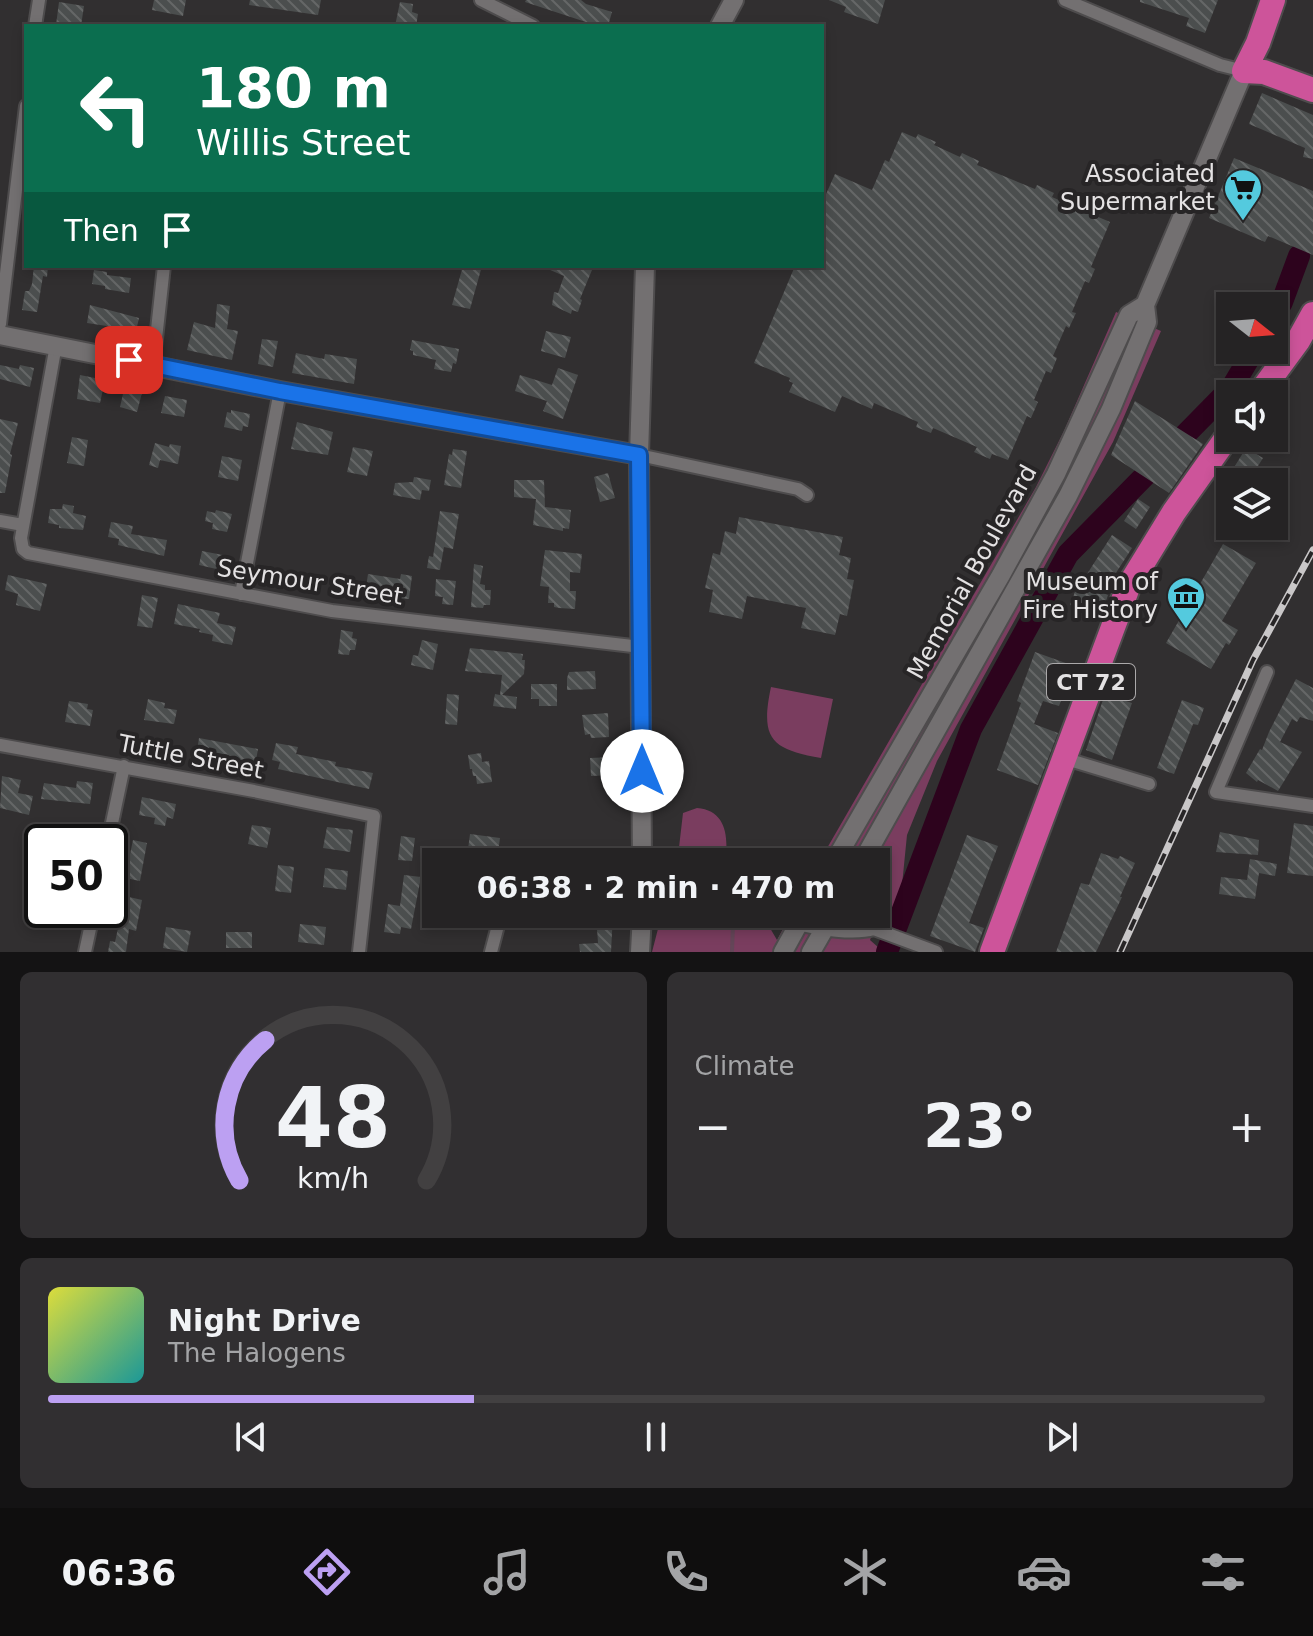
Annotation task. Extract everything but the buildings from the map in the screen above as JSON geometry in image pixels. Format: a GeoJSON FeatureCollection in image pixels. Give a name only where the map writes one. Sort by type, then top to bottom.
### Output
{"type":"FeatureCollection","features":[{"type":"Feature","properties":{"kind":"highway"},"geometry":{"type":"LineString","coordinates":[[1273,0],[1244,71],[1264,72],[1313,90]]}},
{"type":"Feature","properties":{"kind":"highway"},"geometry":{"type":"LineString","coordinates":[[1269,380],[1313,314]]}},
{"type":"Feature","properties":{"kind":"highway","name":"CT 72"},"geometry":{"type":"LineString","coordinates":[[992,952],[1128,587],[1174,512],[1217,452]]}},
{"type":"Feature","properties":{"kind":"main road"},"geometry":{"type":"LineString","coordinates":[[721,24],[734,0]]}},
{"type":"Feature","properties":{"kind":"main road","name":"Memorial Boulevard"},"geometry":{"type":"LineString","coordinates":[[870,848],[1068,496],[1111,409],[1147,322],[1145,305],[1244,71]]}},
{"type":"Feature","properties":{"kind":"main road"},"geometry":{"type":"LineString","coordinates":[[642,848],[639,455],[645,268]]}},
{"type":"Feature","properties":{"kind":"main road","name":"Memorial Boulevard"},"geometry":{"type":"LineString","coordinates":[[842,848],[1056,474],[1129,315],[1145,305]]}},
{"type":"Feature","properties":{"kind":"main road"},"geometry":{"type":"LineString","coordinates":[[0,335],[280,391],[639,455]]}},
{"type":"Feature","properties":{"kind":"main road"},"geometry":{"type":"LineString","coordinates":[[640,952],[641,928]]}},
{"type":"Feature","properties":{"kind":"main road"},"geometry":{"type":"LineString","coordinates":[[783,952],[796,928]]}},
{"type":"Feature","properties":{"kind":"main road"},"geometry":{"type":"LineString","coordinates":[[811,952],[825,928]]}},
{"type":"Feature","properties":{"kind":"street"},"geometry":{"type":"LineString","coordinates":[[35,24],[39,0]]}},
{"type":"Feature","properties":{"kind":"street"},"geometry":{"type":"LineString","coordinates":[[481,0],[529,24]]}},
{"type":"Feature","properties":{"kind":"street"},"geometry":{"type":"LineString","coordinates":[[1065,0],[1220,65],[1244,71]]}},
{"type":"Feature","properties":{"kind":"street"},"geometry":{"type":"LineString","coordinates":[[0,324],[24,123]]}},
{"type":"Feature","properties":{"kind":"street"},"geometry":{"type":"LineString","coordinates":[[153,366],[164,268]]}},
{"type":"Feature","properties":{"kind":"street"},"geometry":{"type":"LineString","coordinates":[[0,521],[23,525],[56,345]]}},
{"type":"Feature","properties":{"kind":"street"},"geometry":{"type":"LineString","coordinates":[[241,594],[280,391]]}},
{"type":"Feature","properties":{"kind":"street"},"geometry":{"type":"LineString","coordinates":[[639,455],[798,489],[807,495]]}},
{"type":"Feature","properties":{"kind":"street","name":"Seymour Street"},"geometry":{"type":"LineString","coordinates":[[23,525],[23,549],[28,553],[332,611],[641,647]]}},
{"type":"Feature","properties":{"kind":"street"},"geometry":{"type":"LineString","coordinates":[[1267,672],[1216,792],[1313,806]]}},
{"type":"Feature","properties":{"kind":"street","name":"Tuttle Street"},"geometry":{"type":"LineString","coordinates":[[0,745],[124,766],[374,816],[359,952]]}},
{"type":"Feature","properties":{"kind":"street"},"geometry":{"type":"LineString","coordinates":[[1063,758],[1149,784]]}},
{"type":"Feature","properties":{"kind":"street"},"geometry":{"type":"LineString","coordinates":[[112,824],[124,766]]}},
{"type":"Feature","properties":{"kind":"street"},"geometry":{"type":"LineString","coordinates":[[85,952],[90,928]]}},
{"type":"Feature","properties":{"kind":"street"},"geometry":{"type":"LineString","coordinates":[[491,952],[497,928]]}},
{"type":"Feature","properties":{"kind":"street"},"geometry":{"type":"LineString","coordinates":[[852,928],[865,932],[874,929],[936,952]]}},
{"type":"Feature","properties":{"kind":"shaded area"},"geometry":{"type":"Polygon","coordinates":[[[1116,312],[1161,331],[1113,442],[937,761],[907,835],[901,895],[890,922],[890,848],[827,848],[1036,487],[1116,312]]]}},
{"type":"Feature","properties":{"kind":"shaded area"},"geometry":{"type":"Polygon","coordinates":[[[771,687],[833,699],[821,758],[791,750],[773,739],[767,719],[771,687]]]}},
{"type":"Feature","properties":{"kind":"shaded area"},"geometry":{"type":"Polygon","coordinates":[[[697,808],[714,814],[720,819],[726,834],[726,848],[679,848],[683,813],[697,808]]]}},
{"type":"Feature","properties":{"kind":"shaded area"},"geometry":{"type":"Polygon","coordinates":[[[658,928],[770,928],[777,940],[783,928],[875,928],[870,940],[879,948],[877,952],[652,952],[658,928]]]}},
{"type":"Feature","properties":{"kind":"waterway"},"geometry":{"type":"LineString","coordinates":[[1286,292],[1299,256]]}},
{"type":"Feature","properties":{"kind":"waterway"},"geometry":{"type":"LineString","coordinates":[[887,952],[971,729],[1068,554],[1232,387],[1246,364]]}},
{"type":"Feature","properties":{"kind":"waterway"},"geometry":{"type":"LineString","coordinates":[[732,952],[733,928]]}},
{"type":"Feature","properties":{"kind":"railway"},"geometry":{"type":"LineString","coordinates":[[1120,952],[1253,660],[1313,550]]}},
{"type":"Feature","properties":{"kind":"place","name":"Associated Supermarket"},"geometry":{"type":"Point","coordinates":[1243,222]}},
{"type":"Feature","properties":{"kind":"place","name":"Museum of Fire History"},"geometry":{"type":"Point","coordinates":[1186,630]}},
{"type":"Feature","properties":{"kind":"route"},"geometry":{"type":"LineString","coordinates":[[129,360],[280,391],[639,455],[642,771]]}}]}
